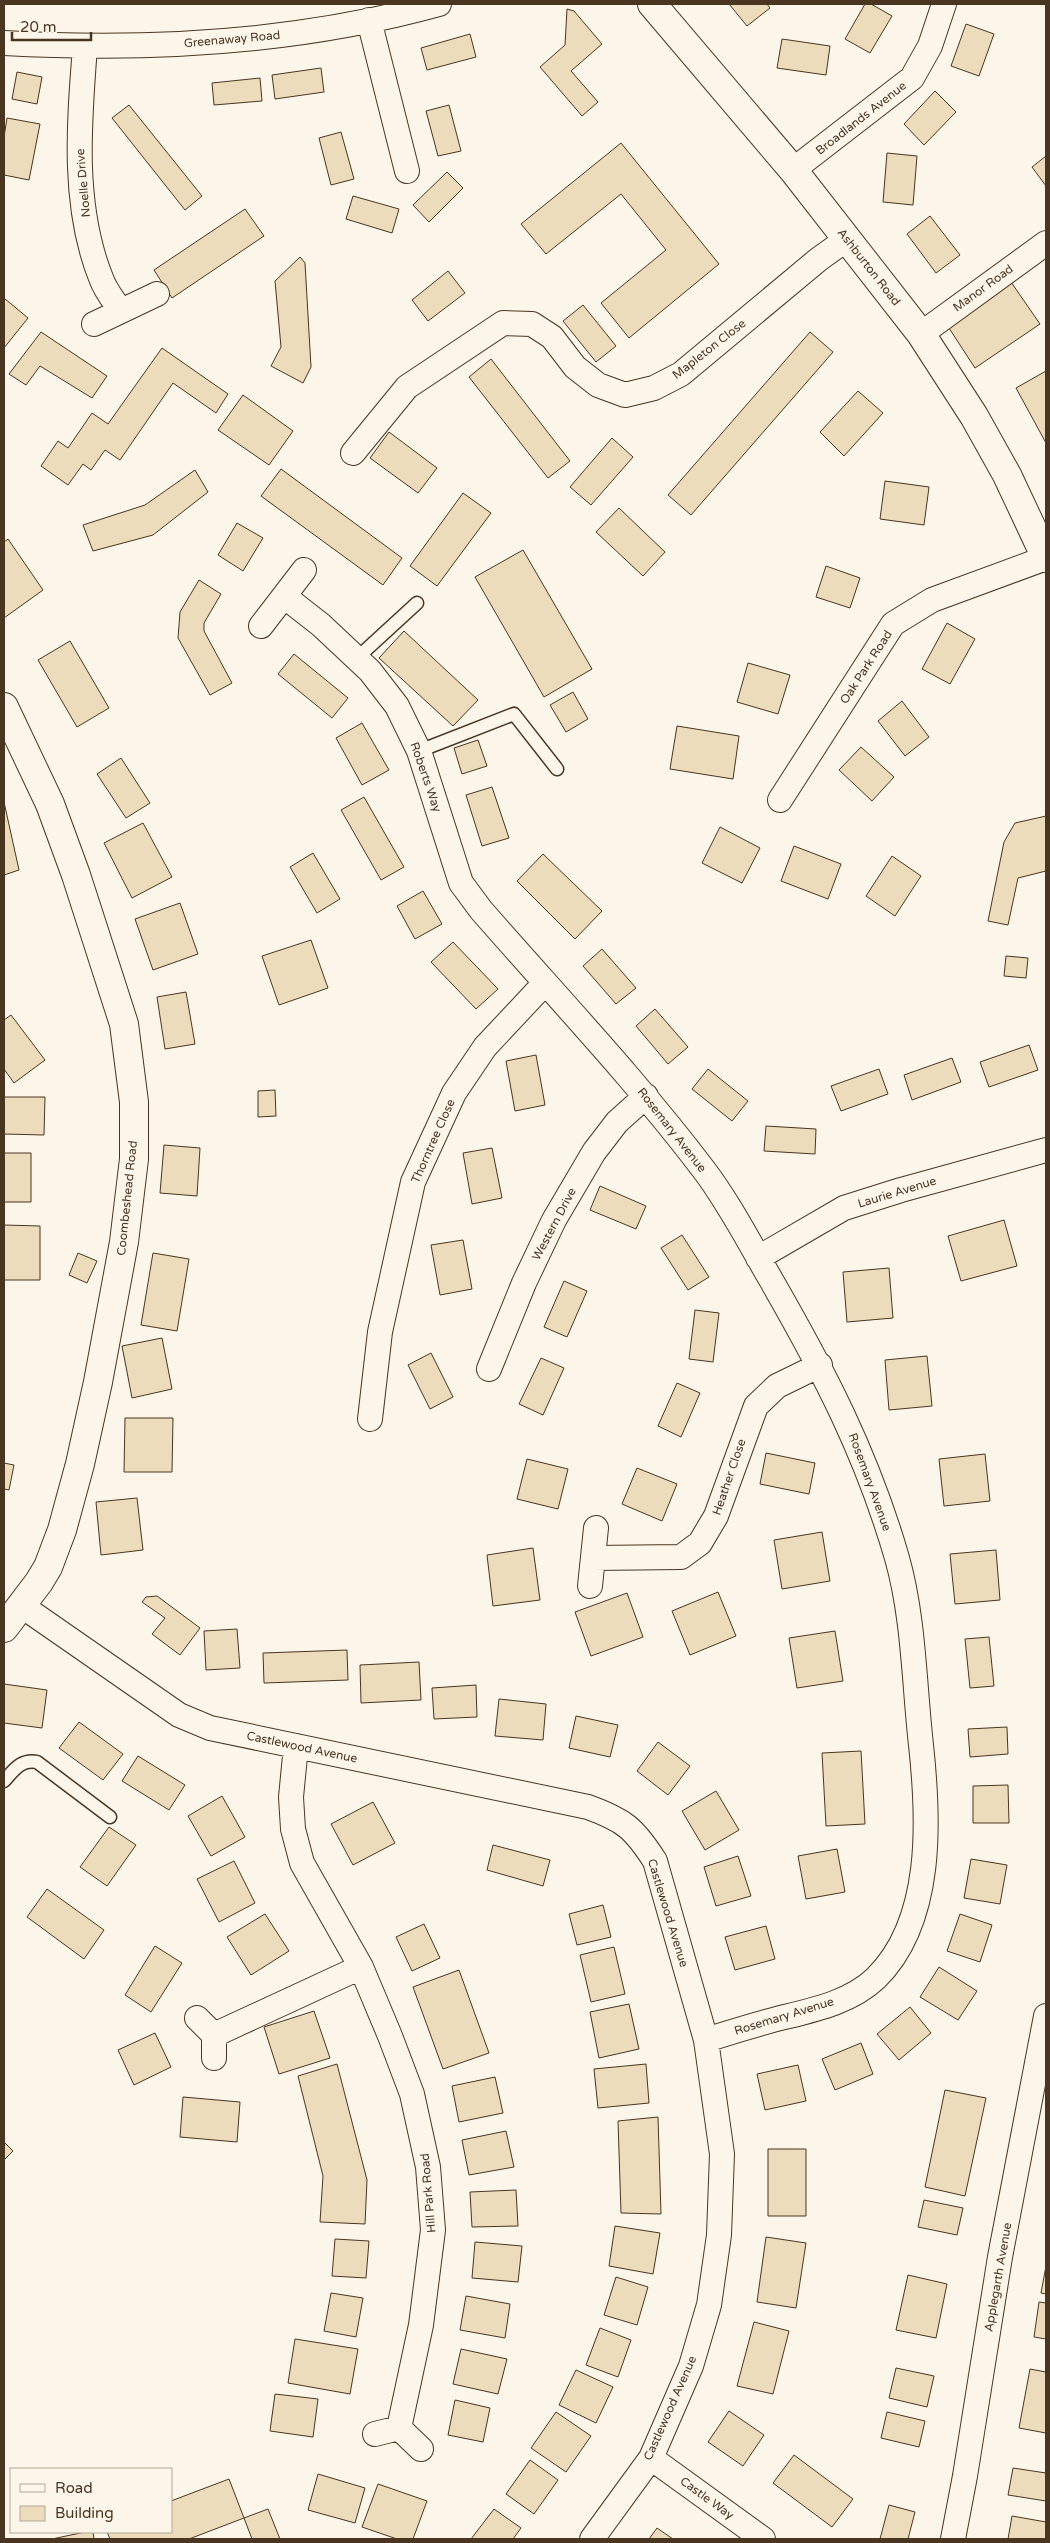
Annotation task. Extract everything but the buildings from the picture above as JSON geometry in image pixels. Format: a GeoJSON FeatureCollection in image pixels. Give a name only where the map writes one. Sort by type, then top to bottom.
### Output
{"type":"FeatureCollection","features":[{"type":"Feature","properties":{"kind":"street","name":"Greenaway Road"},"geometry":{"type":"LineString","coordinates":[[4,43],[85,47],[198,42],[319,31],[439,4]]}},
{"type":"Feature","properties":{"kind":"street","name":"Ashburton Road"},"geometry":{"type":"LineString","coordinates":[[652,4],[793,170],[921,334],[974,416],[1002,466],[1046,558]]}},
{"type":"Feature","properties":{"kind":"street","name":"Broadlands Avenue"},"geometry":{"type":"LineString","coordinates":[[793,170],[912,78],[930,46],[944,4]]}},
{"type":"Feature","properties":{"kind":"street"},"geometry":{"type":"LineString","coordinates":[[369,20],[407,171]]}},
{"type":"Feature","properties":{"kind":"street","name":"Noelle Drive"},"geometry":{"type":"LineString","coordinates":[[85,47],[79,163],[88,232],[101,280],[121,311]]}},
{"type":"Feature","properties":{"kind":"street","name":"Mapleton Close"},"geometry":{"type":"LineString","coordinates":[[354,453],[408,387],[503,323],[532,324],[552,337],[575,366],[598,385],[625,395],[654,388],[681,374],[819,259],[847,239]]}},
{"type":"Feature","properties":{"kind":"street","name":"Manor Road"},"geometry":{"type":"LineString","coordinates":[[921,334],[1046,243]]}},
{"type":"Feature","properties":{"kind":"street"},"geometry":{"type":"LineString","coordinates":[[94,324],[157,294]]}},
{"type":"Feature","properties":{"kind":"street","name":"Oak Park Road"},"geometry":{"type":"LineString","coordinates":[[780,800],[893,624],[932,600],[1046,558]]}},
{"type":"Feature","properties":{"kind":"street"},"geometry":{"type":"LineString","coordinates":[[261,626],[304,570]]}},
{"type":"Feature","properties":{"kind":"street","name":"Roberts Way"},"geometry":{"type":"LineString","coordinates":[[284,596],[321,625],[370,671],[397,706],[419,751],[461,883],[480,910]]}},
{"type":"Feature","properties":{"kind":"street","name":"Coombeshead Road"},"geometry":{"type":"LineString","coordinates":[[4,707],[50,804],[82,892],[124,1024],[134,1102],[134,1159],[124,1242],[96,1391],[62,1530],[48,1567],[22,1606],[4,1628]]}},
{"type":"Feature","properties":{"kind":"street","name":"Rosemary Avenue"},"geometry":{"type":"LineString","coordinates":[[480,910],[646,1096],[707,1174],[820,1365],[852,1431],[897,1559],[906,1604],[925,1782],[927,1826],[922,1880],[912,1918],[896,1952],[875,1979],[846,1997],[807,2012],[706,2040]]}},
{"type":"Feature","properties":{"kind":"street","name":"Thorntree Close"},"geometry":{"type":"LineString","coordinates":[[370,1419],[380,1332],[413,1182],[454,1093],[485,1047],[545,983]]}},
{"type":"Feature","properties":{"kind":"street","name":"Western Drive"},"geometry":{"type":"LineString","coordinates":[[490,1370],[524,1283],[554,1220],[594,1152],[617,1122],[646,1096]]}},
{"type":"Feature","properties":{"kind":"street","name":"Laurie Avenue"},"geometry":{"type":"LineString","coordinates":[[758,1258],[844,1208],[901,1190],[1046,1150]]}},
{"type":"Feature","properties":{"kind":"street","name":"Heather Close"},"geometry":{"type":"LineString","coordinates":[[593,1558],[681,1558],[700,1543],[716,1516],[756,1406],[777,1386],[820,1365]]}},
{"type":"Feature","properties":{"kind":"street"},"geometry":{"type":"LineString","coordinates":[[590,1586],[596,1528]]}},
{"type":"Feature","properties":{"kind":"street","name":"Castlewood Avenue"},"geometry":{"type":"LineString","coordinates":[[22,1606],[179,1715],[210,1728],[588,1807],[617,1817],[640,1836],[655,1861],[706,2040],[722,2154],[719,2235],[709,2305],[690,2366],[650,2458],[592,2539]]}},
{"type":"Feature","properties":{"kind":"street","name":"Hill Park Road"},"geometry":{"type":"LineString","coordinates":[[296,1746],[292,1797],[292,1830],[302,1863],[361,1967],[412,2094],[428,2167],[433,2230],[421,2325],[399,2428]]}},
{"type":"Feature","properties":{"kind":"street"},"geometry":{"type":"LineString","coordinates":[[197,2018],[214,2047],[361,1967]]}},
{"type":"Feature","properties":{"kind":"street","name":"Applegarth Avenue"},"geometry":{"type":"LineString","coordinates":[[953,2539],[1000,2257],[1046,2016]]}},
{"type":"Feature","properties":{"kind":"street"},"geometry":{"type":"LineString","coordinates":[[375,2434],[399,2428],[421,2449]]}},
{"type":"Feature","properties":{"kind":"street","name":"Castle Way"},"geometry":{"type":"LineString","coordinates":[[650,2458],[762,2539]]}},
{"type":"Feature","properties":{"kind":"lane"},"geometry":{"type":"LineString","coordinates":[[356,659],[417,603]]}},
{"type":"Feature","properties":{"kind":"lane"},"geometry":{"type":"LineString","coordinates":[[419,751],[514,714],[557,769]]}},
{"type":"Feature","properties":{"kind":"lane"},"geometry":{"type":"LineString","coordinates":[[4,1781],[21,1764],[28,1760],[37,1762],[110,1817]]}}]}
